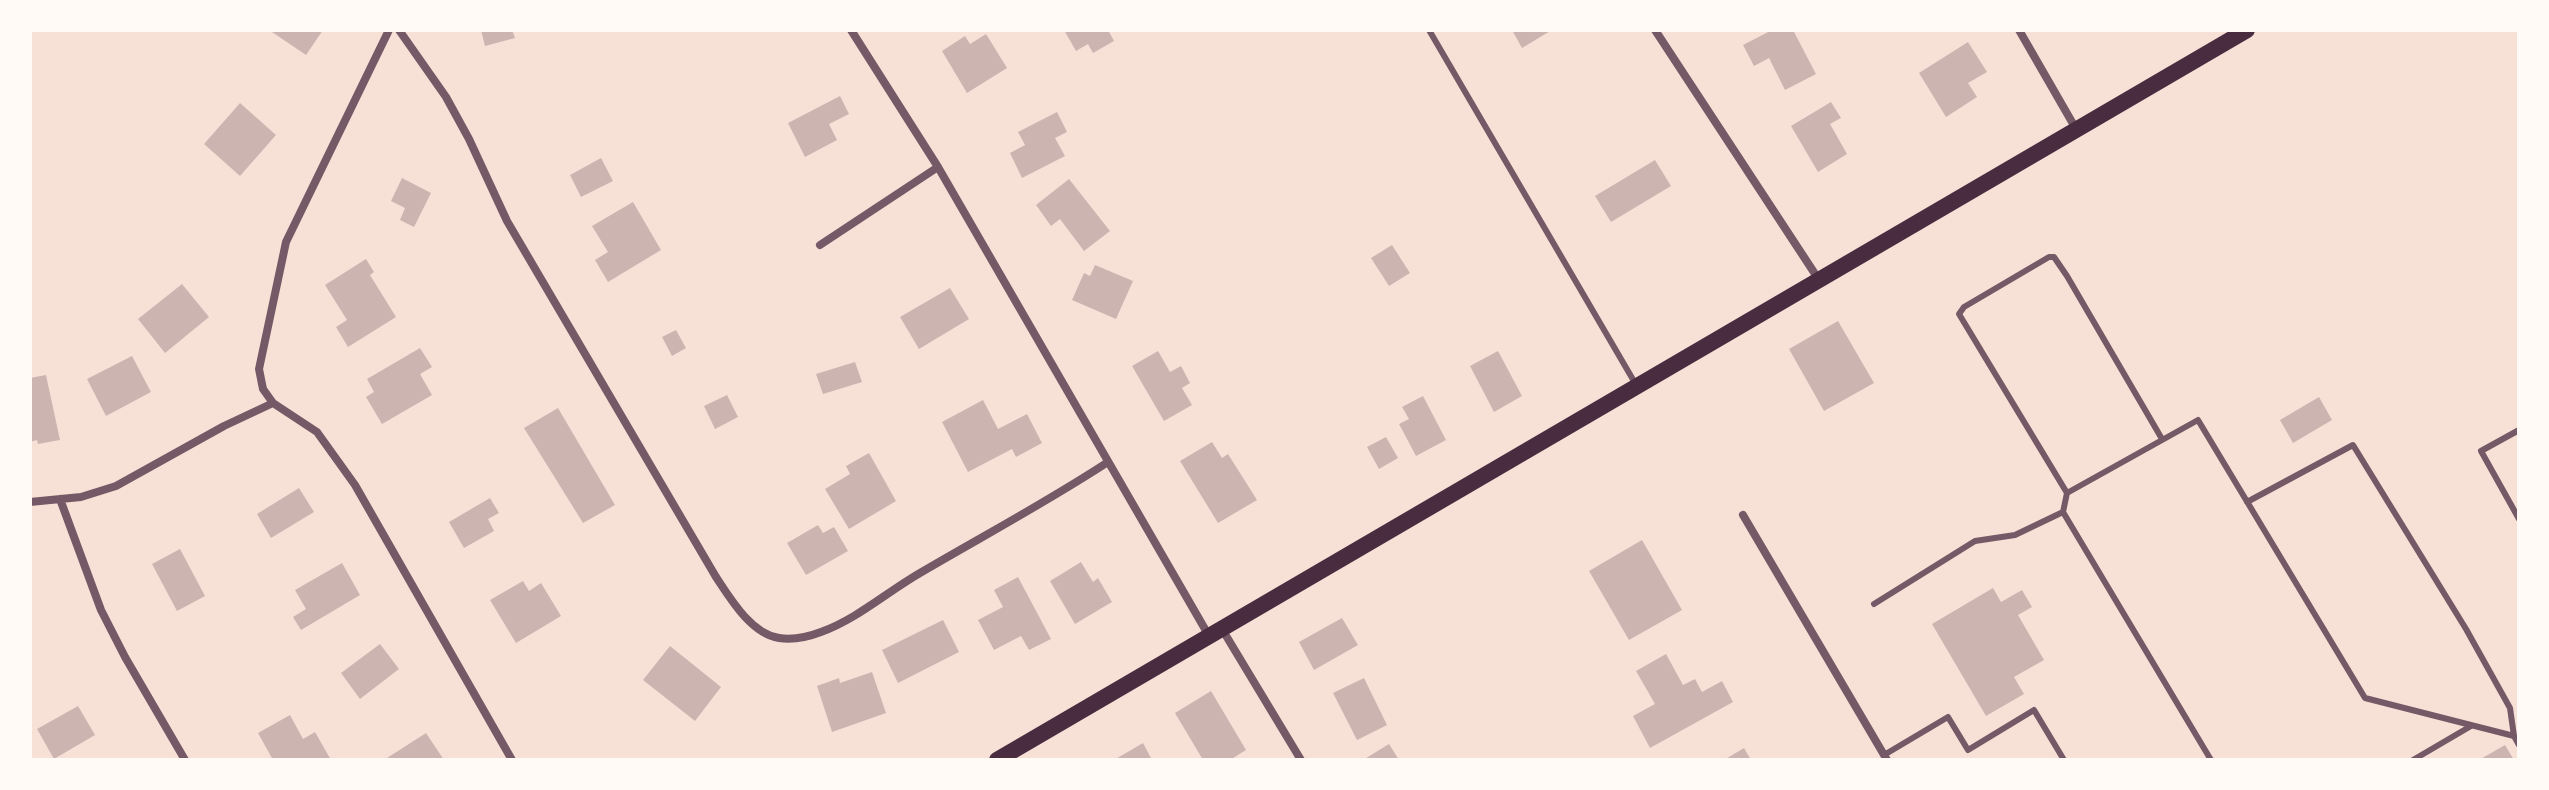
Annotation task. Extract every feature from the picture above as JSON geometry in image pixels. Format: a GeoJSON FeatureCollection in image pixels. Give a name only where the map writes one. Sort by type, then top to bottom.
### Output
{"type":"FeatureCollection","features":[{"type":"Feature","properties":{"kind":"main road"},"geometry":{"type":"LineString","coordinates":[[997,760],[2247,30]]}},
{"type":"Feature","properties":{"kind":"street"},"geometry":{"type":"LineString","coordinates":[[389,30],[286,242],[259,369],[263,389],[273,403],[317,432],[355,485],[512,760]]}},
{"type":"Feature","properties":{"kind":"street"},"geometry":{"type":"LineString","coordinates":[[399,30],[446,97],[507,221],[716,577],[743,617],[776,638],[801,638],[834,626],[1108,462]]}},
{"type":"Feature","properties":{"kind":"street"},"geometry":{"type":"LineString","coordinates":[[851,30],[938,167],[1108,462],[1215,632],[1301,760]]}},
{"type":"Feature","properties":{"kind":"street"},"geometry":{"type":"LineString","coordinates":[[1655,30],[1819,280]]}},
{"type":"Feature","properties":{"kind":"street"},"geometry":{"type":"LineString","coordinates":[[2019,30],[2077,130]]}},
{"type":"Feature","properties":{"kind":"street"},"geometry":{"type":"LineString","coordinates":[[820,245],[938,167]]}},
{"type":"Feature","properties":{"kind":"street"},"geometry":{"type":"LineString","coordinates":[[30,502],[81,497],[116,486],[224,426],[273,403]]}},
{"type":"Feature","properties":{"kind":"street"},"geometry":{"type":"LineString","coordinates":[[60,499],[101,610],[185,760]]}},
{"type":"Feature","properties":{"kind":"street"},"geometry":{"type":"LineString","coordinates":[[1743,515],[1886,757]]}},
{"type":"Feature","properties":{"kind":"lane"},"geometry":{"type":"LineString","coordinates":[[1429,30],[1637,386]]}},
{"type":"Feature","properties":{"kind":"lane"},"geometry":{"type":"LineString","coordinates":[[2162,439],[2054,257],[2049,257],[1964,307],[1959,314],[2067,493],[2063,512],[2211,760]]}},
{"type":"Feature","properties":{"kind":"lane"},"geometry":{"type":"LineString","coordinates":[[2067,493],[2198,420],[2365,698],[2514,736]]}},
{"type":"Feature","properties":{"kind":"lane"},"geometry":{"type":"LineString","coordinates":[[2519,430],[2481,451],[2519,519]]}},
{"type":"Feature","properties":{"kind":"lane"},"geometry":{"type":"LineString","coordinates":[[2247,502],[2353,445],[2466,629],[2510,708],[2514,736],[2519,745]]}},
{"type":"Feature","properties":{"kind":"lane"},"geometry":{"type":"LineString","coordinates":[[1874,604],[1975,541],[2015,535],[2063,512]]}},
{"type":"Feature","properties":{"kind":"lane"},"geometry":{"type":"LineString","coordinates":[[1886,757],[1948,717],[1968,750],[2034,710],[2064,760]]}},
{"type":"Feature","properties":{"kind":"lane"},"geometry":{"type":"LineString","coordinates":[[2413,760],[2471,726]]}},
{"type":"Feature","properties":{"kind":"building"},"geometry":{"type":"Polygon","coordinates":[[[269,30],[323,30],[306,55],[269,30]]]}},
{"type":"Feature","properties":{"kind":"building"},"geometry":{"type":"Polygon","coordinates":[[[481,30],[512,30],[515,38],[485,46],[481,30]]]}},
{"type":"Feature","properties":{"kind":"building"},"geometry":{"type":"Polygon","coordinates":[[[1064,30],[1108,30],[1114,41],[1093,53],[1088,44],[1076,51],[1064,30]]]}},
{"type":"Feature","properties":{"kind":"building"},"geometry":{"type":"Polygon","coordinates":[[[1512,30],[1552,30],[1522,48],[1512,30]]]}},
{"type":"Feature","properties":{"kind":"building"},"geometry":{"type":"Polygon","coordinates":[[[1772,30],[1793,30],[1816,74],[1785,90],[1769,58],[1754,66],[1743,45],[1772,30]]]}},
{"type":"Feature","properties":{"kind":"building"},"geometry":{"type":"Polygon","coordinates":[[[986,34],[1007,68],[967,93],[942,51],[965,36],[970,44],[986,34]]]}},
{"type":"Feature","properties":{"kind":"building"},"geometry":{"type":"Polygon","coordinates":[[[1968,42],[1987,72],[1968,83],[1977,97],[1946,117],[1919,73],[1968,42]]]}},
{"type":"Feature","properties":{"kind":"building"},"geometry":{"type":"Polygon","coordinates":[[[840,96],[849,114],[829,124],[837,140],[805,157],[788,123],[840,96]]]}},
{"type":"Feature","properties":{"kind":"building"},"geometry":{"type":"Polygon","coordinates":[[[1831,102],[1841,118],[1830,124],[1847,154],[1818,172],[1791,126],[1831,102]]]}},
{"type":"Feature","properties":{"kind":"building"},"geometry":{"type":"Polygon","coordinates":[[[240,103],[276,135],[240,176],[204,144],[240,103]]]}},
{"type":"Feature","properties":{"kind":"building"},"geometry":{"type":"Polygon","coordinates":[[[1057,112],[1067,132],[1055,138],[1065,156],[1022,178],[1010,153],[1025,145],[1018,132],[1057,112]]]}},
{"type":"Feature","properties":{"kind":"building"},"geometry":{"type":"Polygon","coordinates":[[[601,158],[613,181],[581,197],[570,175],[601,158]]]}},
{"type":"Feature","properties":{"kind":"building"},"geometry":{"type":"Polygon","coordinates":[[[1655,160],[1671,186],[1611,222],[1595,196],[1655,160]]]}},
{"type":"Feature","properties":{"kind":"building"},"geometry":{"type":"Polygon","coordinates":[[[402,178],[431,193],[414,227],[400,220],[405,208],[391,201],[402,178]]]}},
{"type":"Feature","properties":{"kind":"building"},"geometry":{"type":"Polygon","coordinates":[[[1069,179],[1110,231],[1084,251],[1060,219],[1051,226],[1036,205],[1069,179]]]}},
{"type":"Feature","properties":{"kind":"building"},"geometry":{"type":"Polygon","coordinates":[[[633,202],[661,250],[608,282],[595,260],[608,252],[592,226],[633,202]]]}},
{"type":"Feature","properties":{"kind":"building"},"geometry":{"type":"Polygon","coordinates":[[[1392,245],[1410,273],[1389,286],[1371,258],[1392,245]]]}},
{"type":"Feature","properties":{"kind":"building"},"geometry":{"type":"Polygon","coordinates":[[[366,259],[374,272],[370,275],[396,317],[348,347],[336,327],[347,320],[325,285],[366,259]]]}},
{"type":"Feature","properties":{"kind":"building"},"geometry":{"type":"Polygon","coordinates":[[[1095,265],[1133,281],[1116,319],[1072,300],[1084,273],[1090,276],[1095,265]]]}},
{"type":"Feature","properties":{"kind":"building"},"geometry":{"type":"Polygon","coordinates":[[[182,284],[209,317],[165,353],[138,319],[182,284]]]}},
{"type":"Feature","properties":{"kind":"building"},"geometry":{"type":"Polygon","coordinates":[[[950,288],[969,319],[919,349],[900,317],[950,288]]]}},
{"type":"Feature","properties":{"kind":"building"},"geometry":{"type":"Polygon","coordinates":[[[1838,321],[1874,383],[1824,411],[1789,349],[1838,321]]]}},
{"type":"Feature","properties":{"kind":"building"},"geometry":{"type":"Polygon","coordinates":[[[676,330],[686,348],[672,356],[662,337],[676,330]]]}},
{"type":"Feature","properties":{"kind":"building"},"geometry":{"type":"Polygon","coordinates":[[[420,348],[432,367],[420,374],[432,395],[382,424],[366,397],[374,392],[367,379],[420,348]]]}},
{"type":"Feature","properties":{"kind":"building"},"geometry":{"type":"Polygon","coordinates":[[[1158,351],[1170,372],[1181,366],[1190,383],[1182,388],[1192,405],[1164,421],[1132,366],[1158,351]]]}},
{"type":"Feature","properties":{"kind":"building"},"geometry":{"type":"Polygon","coordinates":[[[1498,351],[1522,396],[1494,412],[1470,366],[1498,351]]]}},
{"type":"Feature","properties":{"kind":"building"},"geometry":{"type":"Polygon","coordinates":[[[132,356],[151,392],[106,416],[87,379],[132,356]]]}},
{"type":"Feature","properties":{"kind":"building"},"geometry":{"type":"Polygon","coordinates":[[[855,362],[862,382],[823,394],[816,374],[855,362]]]}},
{"type":"Feature","properties":{"kind":"building"},"geometry":{"type":"Polygon","coordinates":[[[46,375],[60,440],[38,444],[37,440],[30,442],[30,378],[46,375]]]}},
{"type":"Feature","properties":{"kind":"building"},"geometry":{"type":"Polygon","coordinates":[[[727,395],[738,417],[715,429],[704,406],[727,395]]]}},
{"type":"Feature","properties":{"kind":"building"},"geometry":{"type":"Polygon","coordinates":[[[1423,396],[1446,440],[1416,456],[1399,424],[1409,419],[1402,407],[1423,396]]]}},
{"type":"Feature","properties":{"kind":"building"},"geometry":{"type":"Polygon","coordinates":[[[2319,397],[2332,420],[2293,443],[2280,420],[2319,397]]]}},
{"type":"Feature","properties":{"kind":"building"},"geometry":{"type":"Polygon","coordinates":[[[983,400],[998,429],[1027,414],[1042,443],[1016,457],[1012,449],[968,472],[942,422],[983,400]]]}},
{"type":"Feature","properties":{"kind":"building"},"geometry":{"type":"Polygon","coordinates":[[[558,408],[615,505],[583,523],[524,428],[558,408]]]}},
{"type":"Feature","properties":{"kind":"building"},"geometry":{"type":"Polygon","coordinates":[[[1386,437],[1398,458],[1379,469],[1367,447],[1386,437]]]}},
{"type":"Feature","properties":{"kind":"building"},"geometry":{"type":"Polygon","coordinates":[[[1212,442],[1222,458],[1228,454],[1257,500],[1218,523],[1180,461],[1212,442]]]}},
{"type":"Feature","properties":{"kind":"building"},"geometry":{"type":"Polygon","coordinates":[[[869,453],[896,501],[849,529],[825,489],[850,474],[846,466],[869,453]]]}},
{"type":"Feature","properties":{"kind":"building"},"geometry":{"type":"Polygon","coordinates":[[[299,488],[314,512],[271,538],[257,514],[299,488]]]}},
{"type":"Feature","properties":{"kind":"building"},"geometry":{"type":"Polygon","coordinates":[[[490,498],[499,513],[488,519],[494,531],[464,548],[449,522],[490,498]]]}},
{"type":"Feature","properties":{"kind":"building"},"geometry":{"type":"Polygon","coordinates":[[[818,525],[823,533],[834,527],[848,551],[806,575],[787,543],[818,525]]]}},
{"type":"Feature","properties":{"kind":"building"},"geometry":{"type":"Polygon","coordinates":[[[1642,540],[1682,610],[1629,640],[1589,571],[1642,540]]]}},
{"type":"Feature","properties":{"kind":"building"},"geometry":{"type":"Polygon","coordinates":[[[180,549],[205,596],[177,611],[152,564],[180,549]]]}},
{"type":"Feature","properties":{"kind":"building"},"geometry":{"type":"Polygon","coordinates":[[[1081,562],[1093,582],[1098,578],[1112,602],[1075,624],[1050,581],[1081,562]]]}},
{"type":"Feature","properties":{"kind":"building"},"geometry":{"type":"Polygon","coordinates":[[[342,563],[360,595],[301,630],[293,617],[306,609],[295,590],[342,563]]]}},
{"type":"Feature","properties":{"kind":"building"},"geometry":{"type":"Polygon","coordinates":[[[1018,577],[1051,639],[1029,650],[1021,636],[994,650],[978,620],[1003,607],[994,590],[1018,577]]]}},
{"type":"Feature","properties":{"kind":"building"},"geometry":{"type":"Polygon","coordinates":[[[523,581],[529,591],[541,583],[561,616],[516,643],[490,600],[523,581]]]}},
{"type":"Feature","properties":{"kind":"building"},"geometry":{"type":"Polygon","coordinates":[[[1993,588],[2001,602],[2022,590],[2032,607],[2018,615],[2044,660],[2014,677],[2024,694],[1986,716],[1932,624],[1993,588]]]}},
{"type":"Feature","properties":{"kind":"building"},"geometry":{"type":"Polygon","coordinates":[[[1342,618],[1358,645],[1314,670],[1299,642],[1342,618]]]}},
{"type":"Feature","properties":{"kind":"building"},"geometry":{"type":"Polygon","coordinates":[[[943,620],[959,652],[898,683],[882,650],[943,620]]]}},
{"type":"Feature","properties":{"kind":"building"},"geometry":{"type":"Polygon","coordinates":[[[380,644],[399,669],[360,699],[341,673],[380,644]]]}},
{"type":"Feature","properties":{"kind":"building"},"geometry":{"type":"Polygon","coordinates":[[[670,646],[721,687],[695,721],[643,680],[670,646]]]}},
{"type":"Feature","properties":{"kind":"building"},"geometry":{"type":"Polygon","coordinates":[[[1666,654],[1683,685],[1695,679],[1702,692],[1722,681],[1733,702],[1650,748],[1633,716],[1655,704],[1636,671],[1666,654]]]}},
{"type":"Feature","properties":{"kind":"building"},"geometry":{"type":"Polygon","coordinates":[[[872,672],[886,713],[832,732],[817,686],[839,678],[840,683],[872,672]]]}},
{"type":"Feature","properties":{"kind":"building"},"geometry":{"type":"Polygon","coordinates":[[[1364,678],[1387,725],[1357,740],[1333,693],[1364,678]]]}},
{"type":"Feature","properties":{"kind":"building"},"geometry":{"type":"Polygon","coordinates":[[[1211,691],[1246,750],[1230,760],[1203,760],[1175,713],[1211,691]]]}},
{"type":"Feature","properties":{"kind":"building"},"geometry":{"type":"Polygon","coordinates":[[[78,706],[95,735],[54,759],[37,729],[78,706]]]}},
{"type":"Feature","properties":{"kind":"building"},"geometry":{"type":"Polygon","coordinates":[[[290,715],[303,739],[315,732],[331,760],[273,760],[258,733],[290,715]]]}},
{"type":"Feature","properties":{"kind":"building"},"geometry":{"type":"Polygon","coordinates":[[[426,733],[444,760],[387,758],[426,733]]]}},
{"type":"Feature","properties":{"kind":"building"},"geometry":{"type":"Polygon","coordinates":[[[1143,743],[1152,760],[1114,760],[1143,743]]]}},
{"type":"Feature","properties":{"kind":"building"},"geometry":{"type":"Polygon","coordinates":[[[1389,744],[1399,760],[1363,760],[1389,744]]]}},
{"type":"Feature","properties":{"kind":"building"},"geometry":{"type":"Polygon","coordinates":[[[2505,745],[2514,760],[2479,760],[2505,745]]]}},
{"type":"Feature","properties":{"kind":"building"},"geometry":{"type":"Polygon","coordinates":[[[1744,748],[1751,760],[1724,760],[1744,748]]]}}]}
